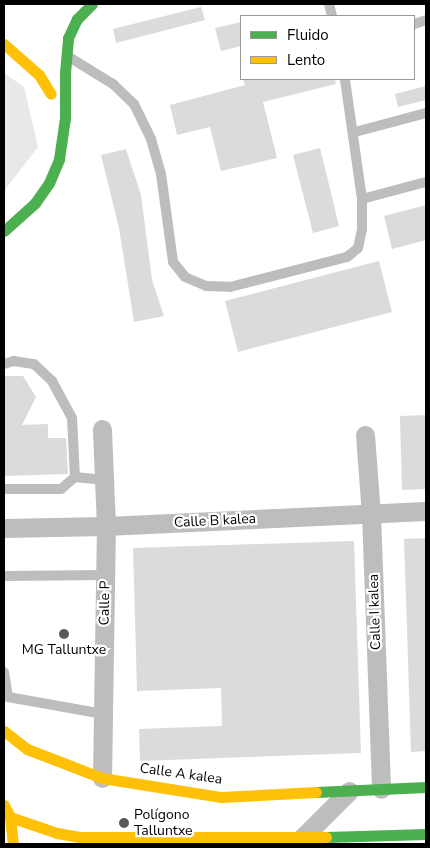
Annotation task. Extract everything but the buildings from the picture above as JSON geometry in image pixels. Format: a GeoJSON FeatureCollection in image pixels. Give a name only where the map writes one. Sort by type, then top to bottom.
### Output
{"type":"FeatureCollection","features":[{"type":"Feature","properties":{"kind":"main road"},"geometry":{"type":"LineString","coordinates":[[4,230],[35,203],[49,183],[59,159],[65,118],[65,72],[60,54],[77,19],[92,4]]}},
{"type":"Feature","properties":{"kind":"main road"},"geometry":{"type":"LineString","coordinates":[[5,45],[26,48]]}},
{"type":"Feature","properties":{"kind":"main road"},"geometry":{"type":"LineString","coordinates":[[5,45],[39,75],[50,94],[62,136]]}},
{"type":"Feature","properties":{"kind":"main road"},"geometry":{"type":"LineString","coordinates":[[50,94],[65,72]]}},
{"type":"Feature","properties":{"kind":"main road","name":"Calle A kalea"},"geometry":{"type":"LineString","coordinates":[[4,731],[27,749],[102,778],[221,797],[426,787]]}},
{"type":"Feature","properties":{"kind":"main road"},"geometry":{"type":"LineString","coordinates":[[4,804],[10,817],[13,844]]}},
{"type":"Feature","properties":{"kind":"main road"},"geometry":{"type":"LineString","coordinates":[[10,817],[57,833],[80,837],[301,838],[426,834]]}},
{"type":"Feature","properties":{"kind":"street","name":"Calle P"},"geometry":{"type":"LineString","coordinates":[[102,429],[106,526],[102,778]]}},
{"type":"Feature","properties":{"kind":"street","name":"Calle I kalea"},"geometry":{"type":"LineString","coordinates":[[365,435],[371,514],[381,790]]}},
{"type":"Feature","properties":{"kind":"street","name":"Calle B kalea"},"geometry":{"type":"LineString","coordinates":[[4,528],[106,526],[426,511]]}},
{"type":"Feature","properties":{"kind":"street"},"geometry":{"type":"LineString","coordinates":[[301,838],[349,791]]}},
{"type":"Feature","properties":{"kind":"lane"},"geometry":{"type":"LineString","coordinates":[[60,54],[84,65],[113,84],[134,104],[149,134],[161,174],[174,262],[185,277],[206,286],[230,286],[347,256],[358,248],[362,230],[362,199],[345,80]]}},
{"type":"Feature","properties":{"kind":"lane"},"geometry":{"type":"LineString","coordinates":[[65,72],[84,65]]}},
{"type":"Feature","properties":{"kind":"lane"},"geometry":{"type":"LineString","coordinates":[[354,132],[426,113]]}},
{"type":"Feature","properties":{"kind":"lane"},"geometry":{"type":"LineString","coordinates":[[362,199],[426,182]]}},
{"type":"Feature","properties":{"kind":"lane"},"geometry":{"type":"LineString","coordinates":[[4,364],[14,361],[34,364],[52,381],[72,418],[75,477]]}},
{"type":"Feature","properties":{"kind":"lane"},"geometry":{"type":"LineString","coordinates":[[4,489],[61,490],[75,477],[104,480]]}},
{"type":"Feature","properties":{"kind":"lane"},"geometry":{"type":"LineString","coordinates":[[4,576],[105,575]]}},
{"type":"Feature","properties":{"kind":"lane"},"geometry":{"type":"LineString","coordinates":[[4,672],[8,697],[103,714]]}},
{"type":"Feature","properties":{"kind":"shaded area"},"geometry":{"type":"Polygon","coordinates":[[[4,73],[24,87],[38,147],[4,191],[4,73]]]}},
{"type":"Feature","properties":{"kind":"traffic: fast"},"geometry":{"type":"LineString","coordinates":[[65,73],[68,38],[77,19],[92,4]]}},
{"type":"Feature","properties":{"kind":"traffic: fast"},"geometry":{"type":"LineString","coordinates":[[4,231],[35,203],[49,183],[59,159],[65,118],[65,73]]}},
{"type":"Feature","properties":{"kind":"traffic: fast"},"geometry":{"type":"LineString","coordinates":[[316,792],[426,787]]}},
{"type":"Feature","properties":{"kind":"traffic: fast"},"geometry":{"type":"LineString","coordinates":[[326,837],[426,834]]}},
{"type":"Feature","properties":{"kind":"traffic: slow"},"geometry":{"type":"LineString","coordinates":[[4,44],[39,75],[51,94]]}},
{"type":"Feature","properties":{"kind":"traffic: slow"},"geometry":{"type":"LineString","coordinates":[[4,731],[27,749],[102,778],[221,797],[316,792]]}},
{"type":"Feature","properties":{"kind":"traffic: slow"},"geometry":{"type":"LineString","coordinates":[[4,805],[10,817],[13,844]]}},
{"type":"Feature","properties":{"kind":"traffic: slow"},"geometry":{"type":"LineString","coordinates":[[10,817],[57,833],[80,837],[326,837]]}},
{"type":"Feature","properties":{"kind":"place","name":"MG Talluntxe"},"geometry":{"type":"Point","coordinates":[64,634]}},
{"type":"Feature","properties":{"kind":"place","name":"Polígono Talluntxe"},"geometry":{"type":"Point","coordinates":[124,823]}}]}
